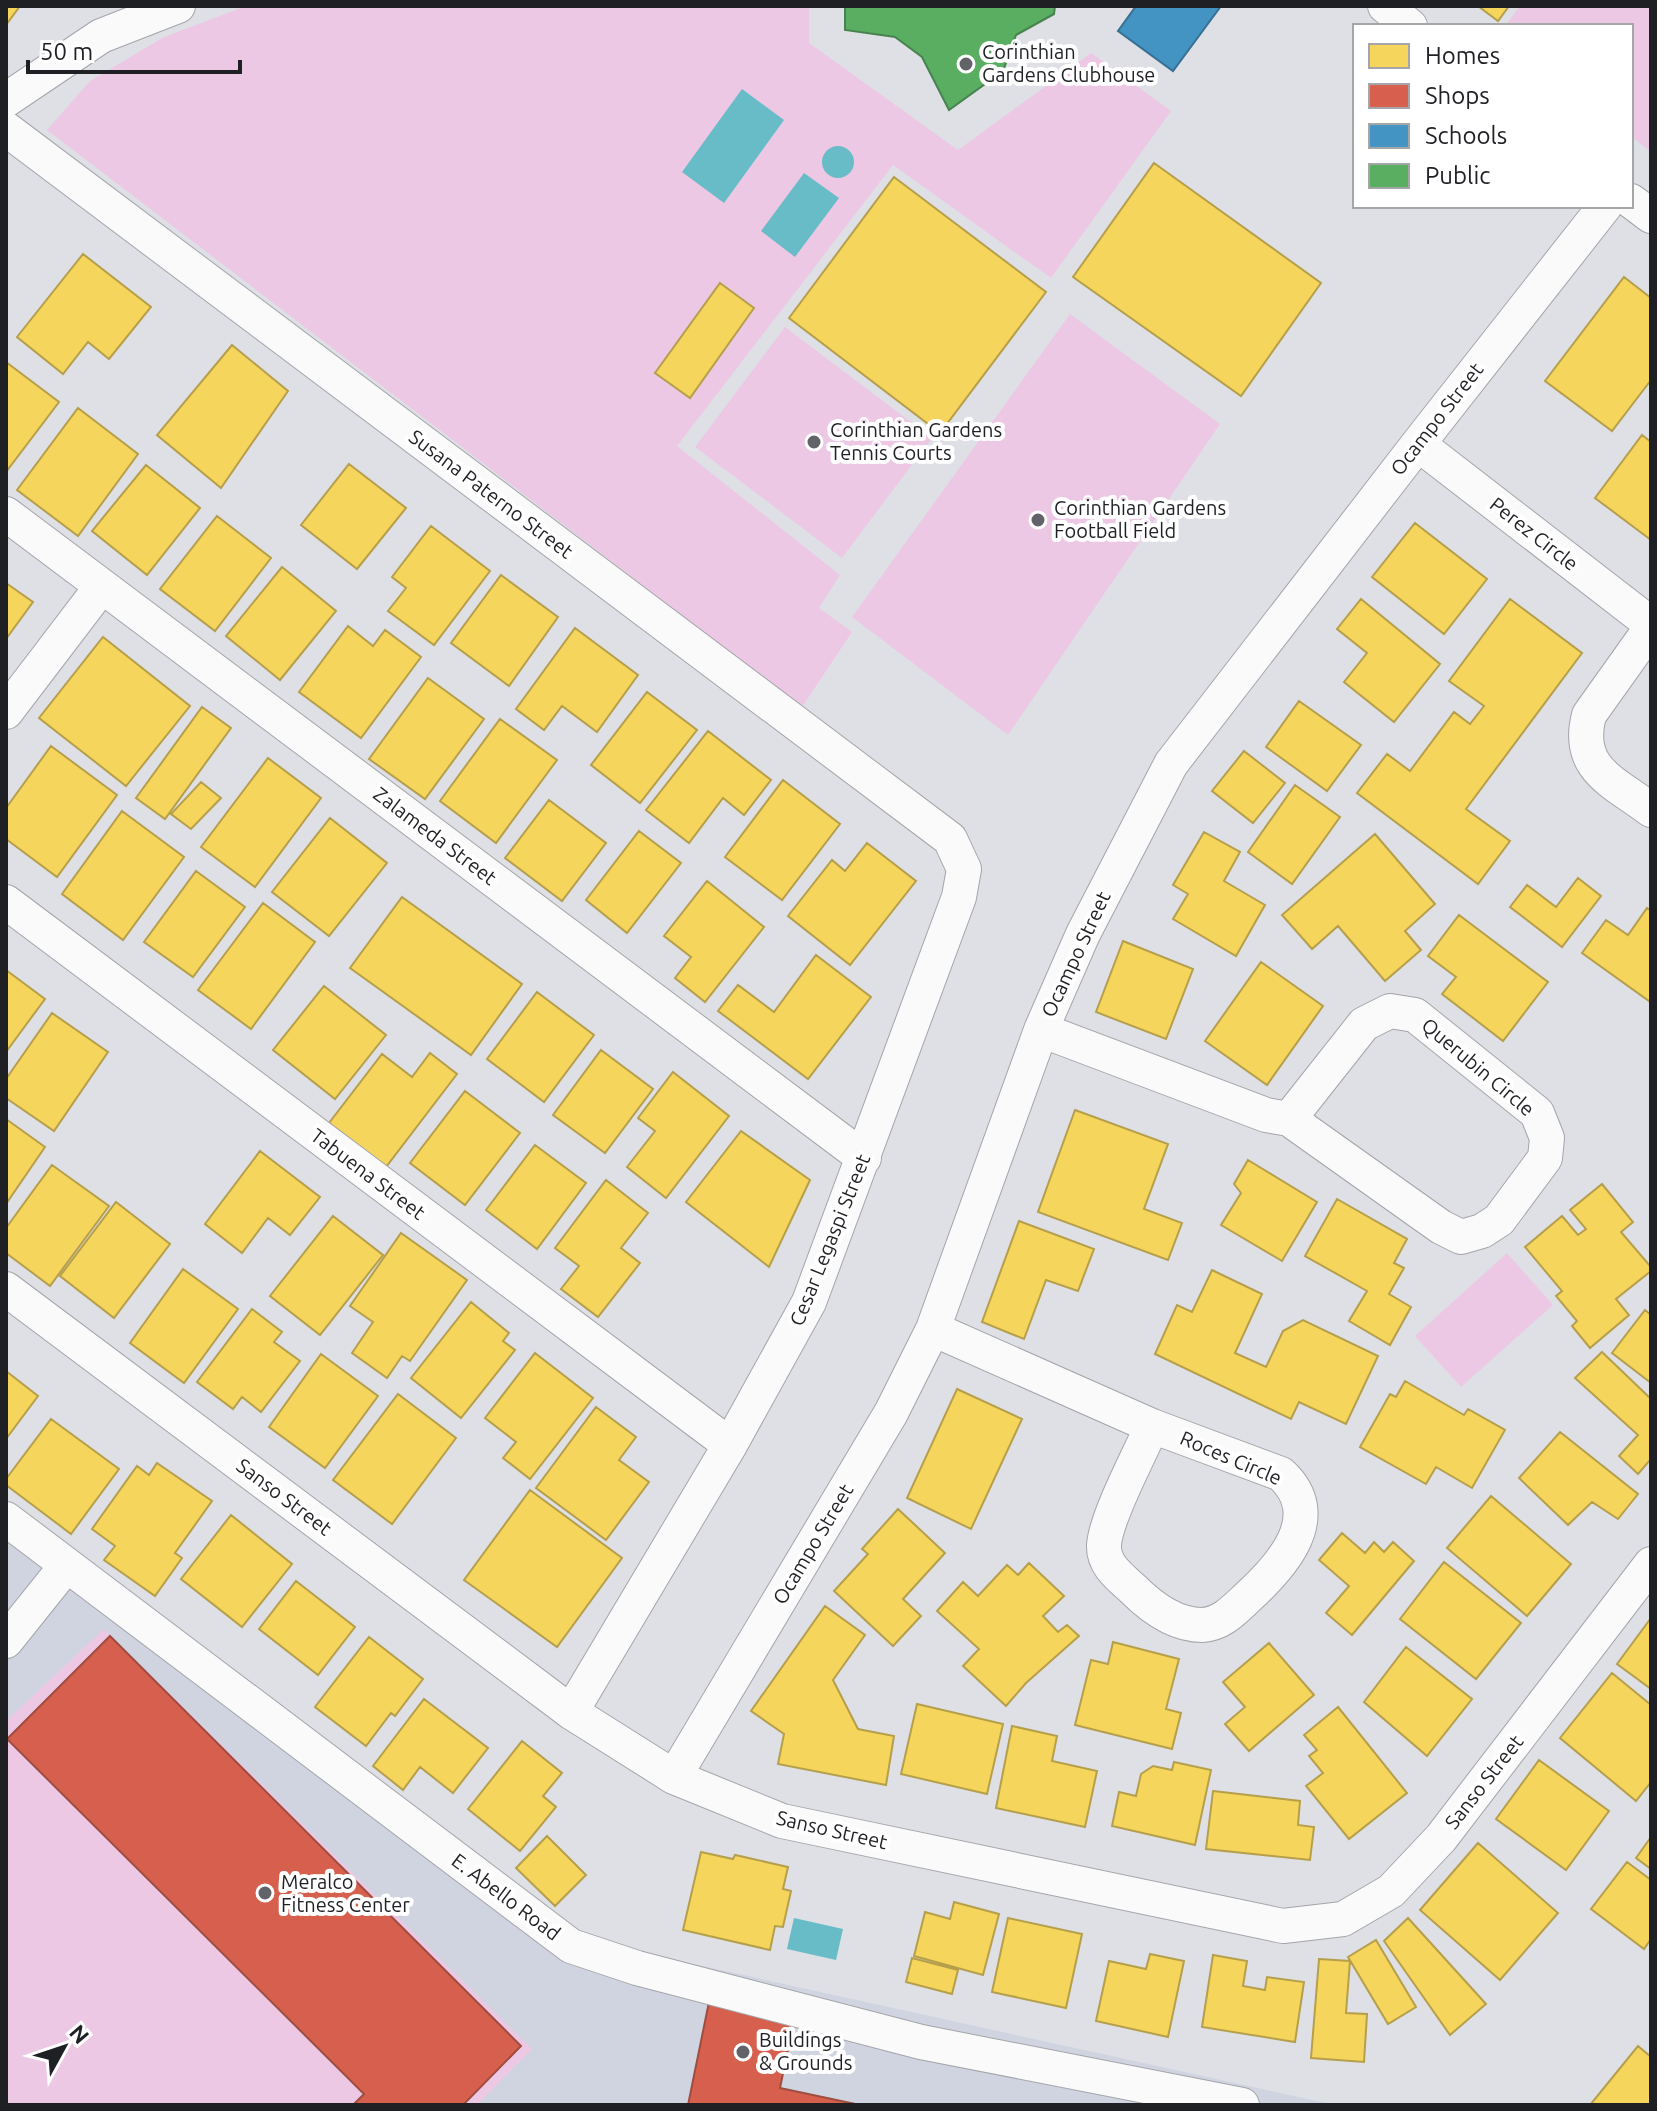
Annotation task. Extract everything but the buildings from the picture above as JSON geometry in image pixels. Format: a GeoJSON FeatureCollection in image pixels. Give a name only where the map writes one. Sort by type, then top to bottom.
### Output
{"type":"FeatureCollection","features":[{"type":"Feature","properties":{"kind":"street"},"geometry":{"type":"LineString","coordinates":[[6,100],[101,36],[178,6]]}},
{"type":"Feature","properties":{"kind":"street"},"geometry":{"type":"LineString","coordinates":[[1385,6],[1408,24]]}},
{"type":"Feature","properties":{"kind":"street","name":"Susana Paterno Street"},"geometry":{"type":"LineString","coordinates":[[6,129],[950,839],[964,869]]}},
{"type":"Feature","properties":{"kind":"street"},"geometry":{"type":"LineString","coordinates":[[1633,202],[1651,216]]}},
{"type":"Feature","properties":{"kind":"street","name":"Ocampo Street"},"geometry":{"type":"LineString","coordinates":[[674,1777],[891,1413],[933,1329],[1041,1030],[1097,906],[1171,764],[1603,208]]}},
{"type":"Feature","properties":{"kind":"street","name":"Perez Circle"},"geometry":{"type":"LineString","coordinates":[[1418,444],[1651,626],[1589,715],[1585,728],[1586,752],[1595,767],[1651,810]]}},
{"type":"Feature","properties":{"kind":"street","name":"Zalameda Street"},"geometry":{"type":"LineString","coordinates":[[6,514],[864,1158]]}},
{"type":"Feature","properties":{"kind":"street"},"geometry":{"type":"LineString","coordinates":[[6,712],[102,586]]}},
{"type":"Feature","properties":{"kind":"street","name":"Cesar Legaspi Street"},"geometry":{"type":"LineString","coordinates":[[571,1712],[730,1445],[809,1302],[959,897],[964,869]]}},
{"type":"Feature","properties":{"kind":"street","name":"Tabuena Street"},"geometry":{"type":"LineString","coordinates":[[6,902],[730,1445]]}},
{"type":"Feature","properties":{"kind":"street","name":"Querubin Circle"},"geometry":{"type":"LineString","coordinates":[[1041,1030],[1266,1115],[1289,1119],[1441,1227],[1461,1237],[1482,1231],[1499,1220],[1545,1158],[1547,1138],[1537,1113],[1415,1015],[1390,1011],[1364,1024],[1289,1119]]}},
{"type":"Feature","properties":{"kind":"street","name":"Sanso Street"},"geometry":{"type":"LineString","coordinates":[[6,1289],[571,1712],[674,1777],[782,1821],[1283,1926],[1343,1919],[1391,1891],[1441,1838],[1651,1564]]}},
{"type":"Feature","properties":{"kind":"street","name":"Roces Circle"},"geometry":{"type":"LineString","coordinates":[[933,1329],[1152,1426],[1281,1474],[1291,1484],[1298,1499],[1300,1528],[1288,1554],[1271,1576],[1225,1618],[1203,1625],[1181,1621],[1158,1610],[1111,1568],[1105,1557],[1104,1543],[1109,1525],[1152,1426]]}},
{"type":"Feature","properties":{"kind":"street","name":"E. Abello Road"},"geometry":{"type":"LineString","coordinates":[[6,1519],[571,1946],[637,1968],[921,2042],[1242,2105]]}},
{"type":"Feature","properties":{"kind":"street"},"geometry":{"type":"LineString","coordinates":[[6,1641],[66,1566]]}},
{"type":"Feature","properties":{"kind":"shaded area"},"geometry":{"type":"Polygon","coordinates":[[[246,6],[809,6],[809,43],[958,150],[1091,53],[1171,111],[1051,278],[893,165],[677,446],[840,575],[819,608],[852,632],[802,707],[47,130],[90,81],[164,37],[246,6]]]}},
{"type":"Feature","properties":{"kind":"shaded area"},"geometry":{"type":"Polygon","coordinates":[[[1520,6],[1651,6],[1651,152],[1633,138],[1633,24],[1506,24],[1520,6]]]}},
{"type":"Feature","properties":{"kind":"shaded area","name":"Corinthian Gardens Football Field"},"geometry":{"type":"Polygon","coordinates":[[[1070,314],[1220,424],[1008,735],[852,617],[1070,314]]]}},
{"type":"Feature","properties":{"kind":"shaded area","name":"Corinthian Gardens Tennis Courts"},"geometry":{"type":"Polygon","coordinates":[[[785,327],[932,438],[842,558],[695,447],[785,327]]]}},
{"type":"Feature","properties":{"kind":"shaded area"},"geometry":{"type":"Polygon","coordinates":[[[1507,1253],[1553,1305],[1461,1387],[1415,1336],[1507,1253]]]}},
{"type":"Feature","properties":{"kind":"shaded area"},"geometry":{"type":"Polygon","coordinates":[[[6,1508],[570,1937],[1335,2105],[6,2105],[6,1508]]]}},
{"type":"Feature","properties":{"kind":"shaded area"},"geometry":{"type":"Polygon","coordinates":[[[104,1629],[532,2049],[477,2105],[6,2105],[6,1721],[104,1629]]]}},
{"type":"Feature","properties":{"kind":"water"},"geometry":{"type":"Polygon","coordinates":[[[742,89],[784,120],[724,203],[682,172],[742,89]]]}},
{"type":"Feature","properties":{"kind":"water"},"geometry":{"type":"Polygon","coordinates":[[[838,146],[849,151],[854,162],[849,173],[838,178],[827,173],[822,162],[827,151],[838,146]]]}},
{"type":"Feature","properties":{"kind":"water"},"geometry":{"type":"Polygon","coordinates":[[[804,173],[839,198],[795,257],[761,231],[804,173]]]}},
{"type":"Feature","properties":{"kind":"water"},"geometry":{"type":"Polygon","coordinates":[[[794,1918],[843,1929],[836,1960],[787,1949],[794,1918]]]}},
{"type":"Feature","properties":{"kind":"place","name":"Corinthian Gardens Clubhouse"},"geometry":{"type":"Point","coordinates":[966,64]}},
{"type":"Feature","properties":{"kind":"place","name":"Corinthian Gardens Tennis Courts"},"geometry":{"type":"Point","coordinates":[814,442]}},
{"type":"Feature","properties":{"kind":"place","name":"Corinthian Gardens Football Field"},"geometry":{"type":"Point","coordinates":[1038,520]}},
{"type":"Feature","properties":{"kind":"place","name":"Meralco Fitness Center"},"geometry":{"type":"Point","coordinates":[265,1893]}},
{"type":"Feature","properties":{"kind":"place","name":"Buildings & Grounds"},"geometry":{"type":"Point","coordinates":[743,2052]}}]}
